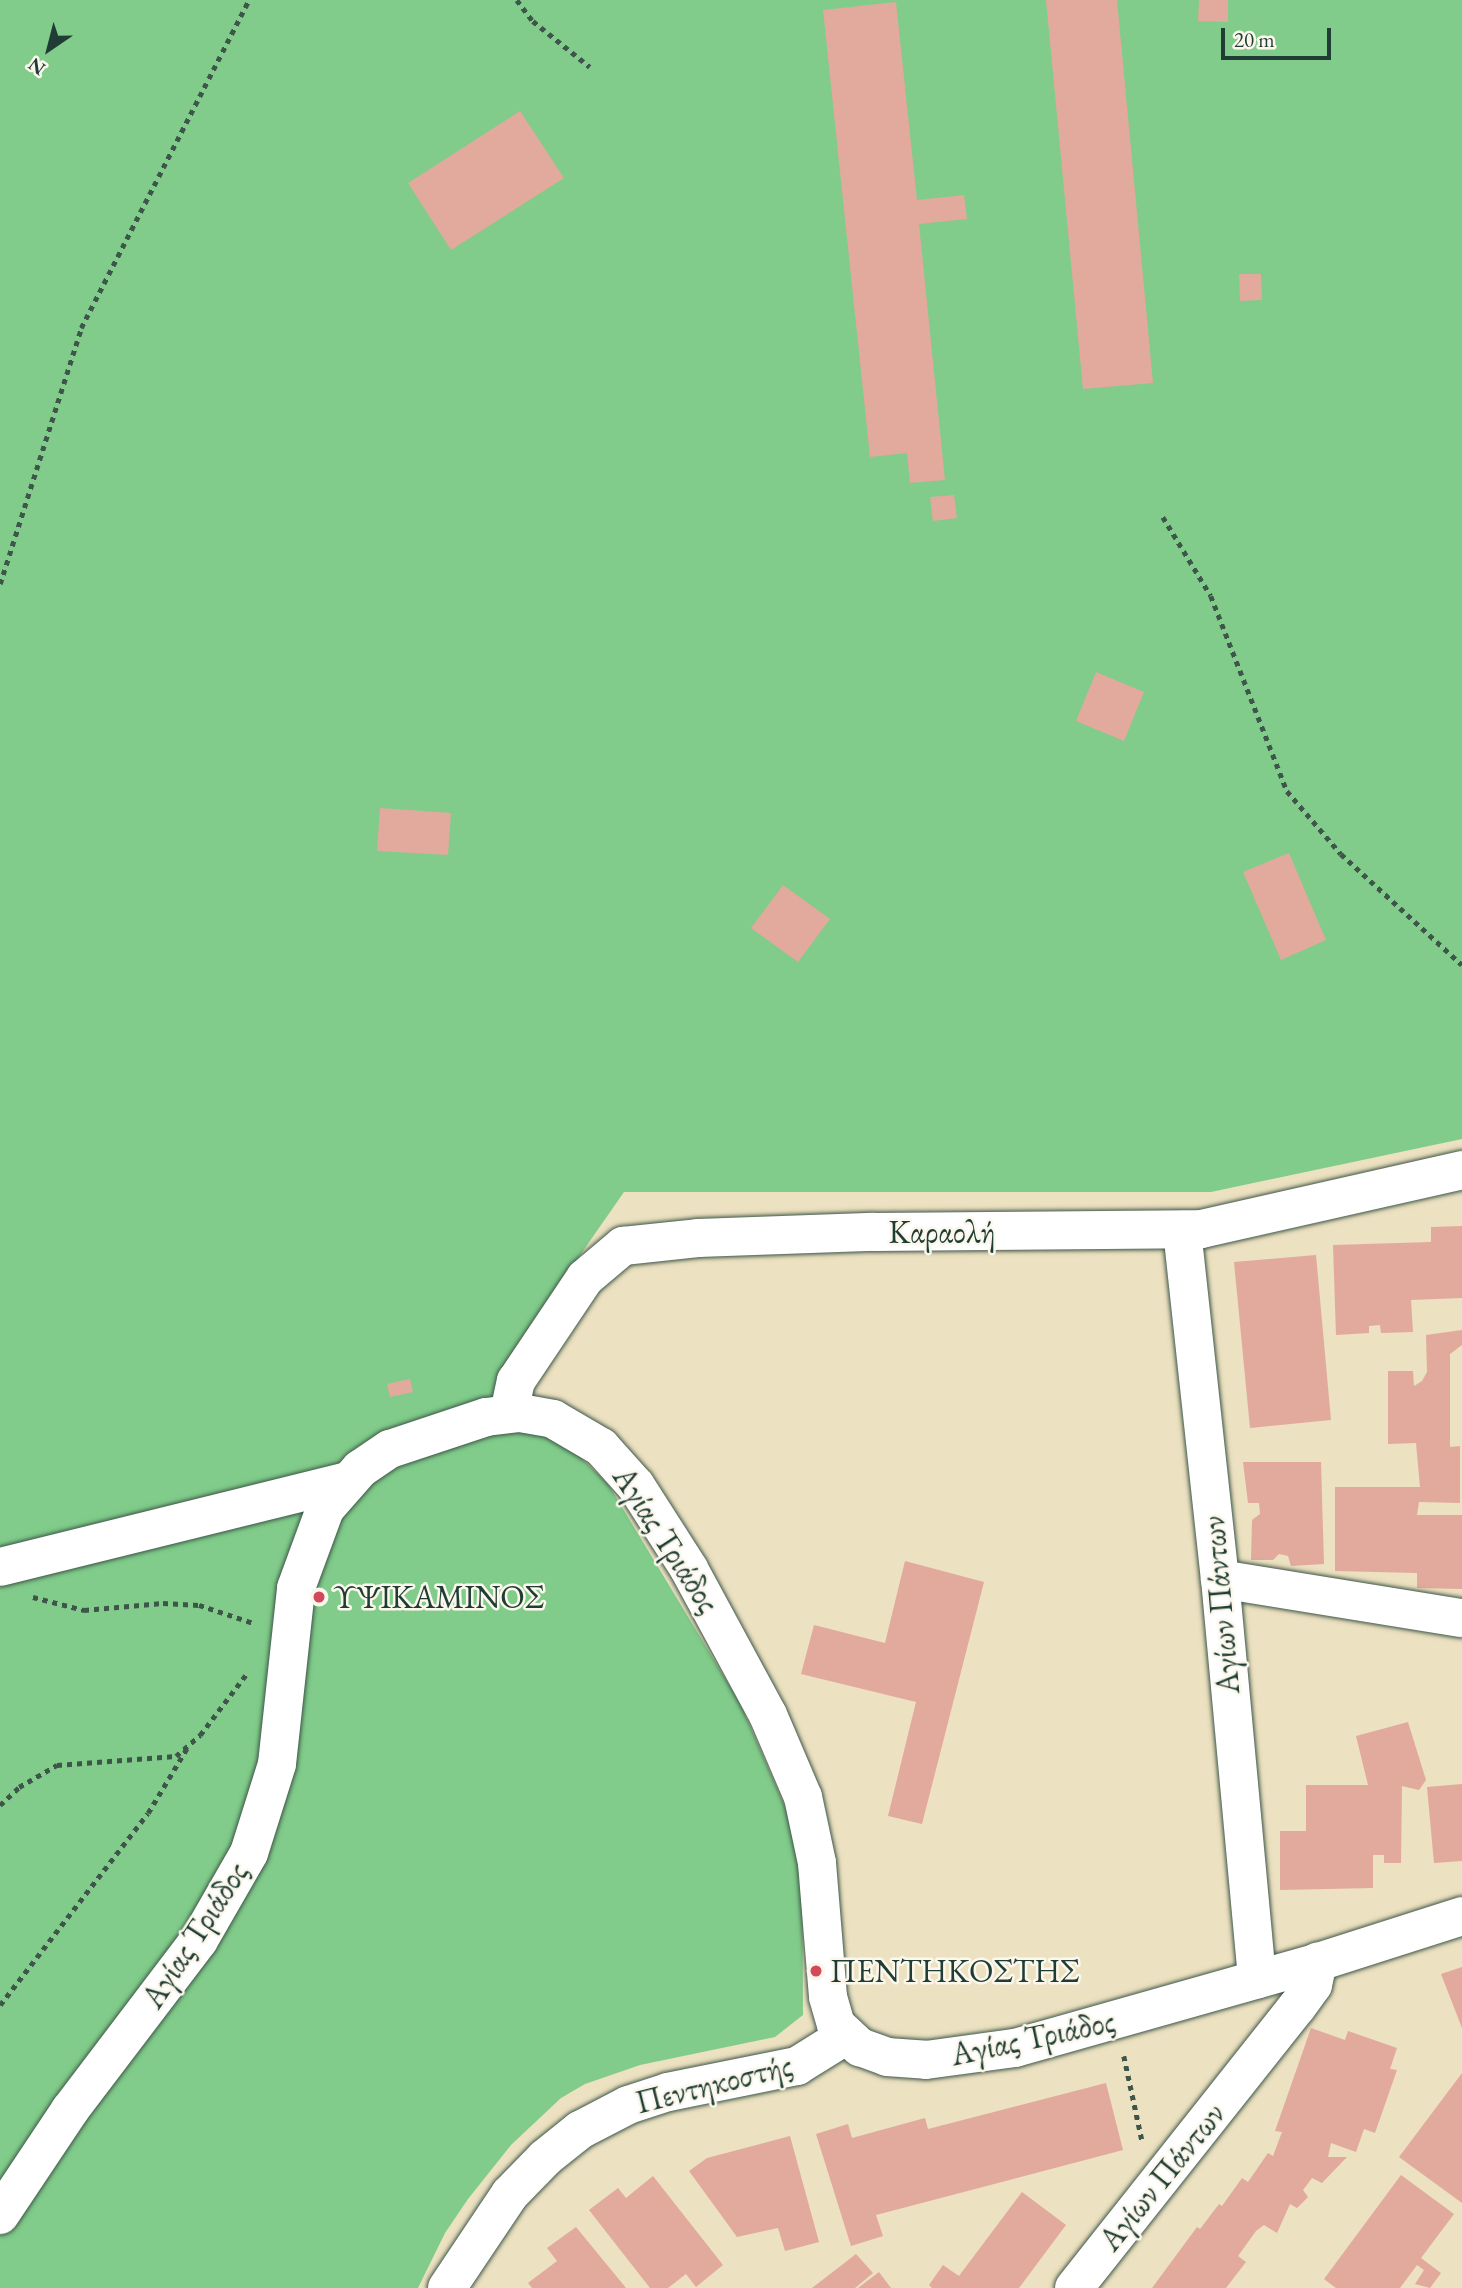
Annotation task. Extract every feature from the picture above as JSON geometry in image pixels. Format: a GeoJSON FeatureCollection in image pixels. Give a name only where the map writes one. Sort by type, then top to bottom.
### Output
{"type":"FeatureCollection","features":[{"type":"Feature","properties":{"kind":"street","name":"Καραολή"},"geometry":{"type":"LineString","coordinates":[[509,1413],[516,1381],[558,1318],[594,1267],[623,1246],[698,1238],[860,1232],[1182,1230],[1280,1214],[1462,1170]]}},
{"type":"Feature","properties":{"kind":"street","name":"Αγίων Πάντων"},"geometry":{"type":"LineString","coordinates":[[1182,1230],[1220,1579],[1257,1979]]}},
{"type":"Feature","properties":{"kind":"street","name":"Αγίας Τριάδος"},"geometry":{"type":"LineString","coordinates":[[0,2215],[69,2110],[199,1940],[249,1853],[277,1764],[287,1641],[307,1549],[325,1510],[348,1481],[402,1443],[449,1426],[509,1413],[553,1419],[585,1436],[614,1459],[660,1521],[727,1634],[785,1751],[807,1808],[817,1863],[828,1997],[834,2020],[845,2036],[887,2057],[948,2059],[1015,2048],[1318,1962],[1462,1916]]}},
{"type":"Feature","properties":{"kind":"street"},"geometry":{"type":"LineString","coordinates":[[0,1567],[348,1481]]}},
{"type":"Feature","properties":{"kind":"street"},"geometry":{"type":"LineString","coordinates":[[1220,1579],[1462,1618]]}},
{"type":"Feature","properties":{"kind":"street","name":"Αγίων Πάντων"},"geometry":{"type":"LineString","coordinates":[[1074,2288],[1297,2007],[1313,1985],[1318,1962]]}},
{"type":"Feature","properties":{"kind":"street","name":"Πεντηκοστής"},"geometry":{"type":"LineString","coordinates":[[447,2288],[515,2188],[580,2130],[628,2105],[668,2092],[797,2066],[845,2036]]}},
{"type":"Feature","properties":{"kind":"path"},"geometry":{"type":"LineString","coordinates":[[0,584],[81,328],[249,0]]}},
{"type":"Feature","properties":{"kind":"path"},"geometry":{"type":"LineString","coordinates":[[517,0],[533,21],[590,67]]}},
{"type":"Feature","properties":{"kind":"path"},"geometry":{"type":"LineString","coordinates":[[1163,517],[1211,596],[1287,791],[1340,854],[1462,965]]}},
{"type":"Feature","properties":{"kind":"path"},"geometry":{"type":"LineString","coordinates":[[0,2005],[148,1814],[190,1744],[253,1665],[287,1641],[274,1631],[199,1605],[163,1603],[84,1610],[60,1607],[28,1594]]}},
{"type":"Feature","properties":{"kind":"path"},"geometry":{"type":"LineString","coordinates":[[0,1805],[19,1787],[57,1765],[164,1759],[190,1744]]}},
{"type":"Feature","properties":{"kind":"path"},"geometry":{"type":"LineString","coordinates":[[1116,2021],[1153,2187]]}},
{"type":"Feature","properties":{"kind":"green space"},"geometry":{"type":"Polygon","coordinates":[[[0,0],[1462,0],[1462,1139],[1211,1192],[624,1192],[512,1353],[547,1435],[570,1447],[608,1484],[740,1703],[802,1846],[803,2015],[775,2037],[640,2065],[585,2084],[561,2098],[511,2145],[468,2199],[445,2233],[418,2288],[0,2288],[0,0]]]}},
{"type":"Feature","properties":{"kind":"building"},"geometry":{"type":"Polygon","coordinates":[[[1046,0],[1117,0],[1153,383],[1083,389],[1046,0]]]}},
{"type":"Feature","properties":{"kind":"building"},"geometry":{"type":"Polygon","coordinates":[[[1199,0],[1228,0],[1228,22],[1198,21],[1199,0]]]}},
{"type":"Feature","properties":{"kind":"building"},"geometry":{"type":"Polygon","coordinates":[[[896,2],[917,200],[964,195],[967,219],[919,224],[945,480],[910,483],[907,453],[870,457],[823,10],[896,2]]]}},
{"type":"Feature","properties":{"kind":"building"},"geometry":{"type":"Polygon","coordinates":[[[520,111],[564,178],[451,250],[408,183],[520,111]]]}},
{"type":"Feature","properties":{"kind":"building"},"geometry":{"type":"Polygon","coordinates":[[[1239,274],[1261,274],[1262,300],[1240,301],[1239,274]]]}},
{"type":"Feature","properties":{"kind":"building"},"geometry":{"type":"Polygon","coordinates":[[[954,495],[957,518],[933,521],[930,497],[954,495]]]}},
{"type":"Feature","properties":{"kind":"building"},"geometry":{"type":"Polygon","coordinates":[[[1096,672],[1144,692],[1124,741],[1076,721],[1096,672]]]}},
{"type":"Feature","properties":{"kind":"building"},"geometry":{"type":"Polygon","coordinates":[[[380,808],[451,813],[448,855],[377,851],[380,808]]]}},
{"type":"Feature","properties":{"kind":"building"},"geometry":{"type":"Polygon","coordinates":[[[1289,853],[1326,940],[1281,960],[1243,872],[1289,853]]]}},
{"type":"Feature","properties":{"kind":"building"},"geometry":{"type":"Polygon","coordinates":[[[783,885],[830,919],[798,962],[751,928],[783,885]]]}},
{"type":"Feature","properties":{"kind":"building"},"geometry":{"type":"Polygon","coordinates":[[[1462,1226],[1462,1298],[1411,1300],[1413,1332],[1381,1333],[1380,1325],[1369,1326],[1369,1333],[1336,1335],[1333,1245],[1431,1242],[1431,1227],[1462,1226]]]}},
{"type":"Feature","properties":{"kind":"building"},"geometry":{"type":"Polygon","coordinates":[[[1316,1255],[1331,1420],[1250,1428],[1234,1262],[1316,1255]]]}},
{"type":"Feature","properties":{"kind":"building"},"geometry":{"type":"Polygon","coordinates":[[[1462,1330],[1462,1345],[1450,1354],[1450,1447],[1460,1446],[1460,1503],[1419,1502],[1417,1515],[1462,1515],[1462,1589],[1417,1588],[1417,1573],[1335,1571],[1335,1487],[1420,1487],[1416,1443],[1388,1444],[1388,1371],[1413,1371],[1414,1386],[1422,1381],[1427,1372],[1426,1335],[1462,1330]]]}},
{"type":"Feature","properties":{"kind":"building"},"geometry":{"type":"Polygon","coordinates":[[[410,1379],[413,1392],[390,1397],[387,1384],[410,1379]]]}},
{"type":"Feature","properties":{"kind":"building"},"geometry":{"type":"Polygon","coordinates":[[[1243,1462],[1321,1462],[1324,1564],[1291,1566],[1288,1556],[1279,1554],[1273,1560],[1251,1560],[1252,1520],[1260,1514],[1259,1503],[1248,1503],[1243,1462]]]}},
{"type":"Feature","properties":{"kind":"building"},"geometry":{"type":"Polygon","coordinates":[[[905,1561],[984,1582],[922,1824],[888,1816],[916,1702],[801,1674],[814,1625],[885,1643],[905,1561]]]}},
{"type":"Feature","properties":{"kind":"building"},"geometry":{"type":"Polygon","coordinates":[[[1408,1722],[1426,1780],[1419,1790],[1402,1786],[1401,1863],[1384,1863],[1384,1855],[1373,1855],[1373,1888],[1280,1890],[1280,1831],[1306,1831],[1306,1785],[1368,1785],[1356,1736],[1408,1722]]]}},
{"type":"Feature","properties":{"kind":"building"},"geometry":{"type":"Polygon","coordinates":[[[1462,1784],[1462,1861],[1434,1863],[1427,1787],[1462,1784]]]}},
{"type":"Feature","properties":{"kind":"building"},"geometry":{"type":"Polygon","coordinates":[[[1462,1967],[1462,2028],[1441,1974],[1462,1967]]]}},
{"type":"Feature","properties":{"kind":"building"},"geometry":{"type":"Polygon","coordinates":[[[1311,2028],[1345,2040],[1348,2031],[1397,2048],[1390,2069],[1397,2070],[1375,2133],[1364,2129],[1356,2152],[1331,2143],[1328,2157],[1347,2157],[1322,2183],[1312,2178],[1303,2190],[1308,2197],[1297,2208],[1290,2204],[1277,2233],[1264,2225],[1256,2231],[1238,2256],[1246,2262],[1226,2288],[1152,2288],[1197,2227],[1200,2229],[1219,2204],[1222,2206],[1242,2178],[1248,2182],[1268,2153],[1273,2156],[1282,2132],[1275,2131],[1311,2028]]]}},
{"type":"Feature","properties":{"kind":"building"},"geometry":{"type":"Polygon","coordinates":[[[1462,2073],[1462,2203],[1399,2157],[1462,2073]]]}},
{"type":"Feature","properties":{"kind":"building"},"geometry":{"type":"Polygon","coordinates":[[[1106,2083],[1123,2150],[876,2215],[883,2236],[851,2246],[816,2134],[848,2124],[852,2138],[925,2118],[928,2129],[1106,2083]]]}},
{"type":"Feature","properties":{"kind":"building"},"geometry":{"type":"Polygon","coordinates":[[[790,2136],[819,2242],[785,2251],[778,2228],[737,2237],[689,2171],[707,2158],[790,2136]]]}},
{"type":"Feature","properties":{"kind":"building"},"geometry":{"type":"Polygon","coordinates":[[[1401,2175],[1454,2214],[1421,2258],[1441,2273],[1430,2288],[1415,2284],[1424,2270],[1417,2265],[1400,2288],[1336,2288],[1324,2279],[1401,2175]]]}},
{"type":"Feature","properties":{"kind":"building"},"geometry":{"type":"Polygon","coordinates":[[[653,2176],[723,2265],[696,2287],[686,2274],[668,2288],[650,2288],[589,2210],[618,2188],[626,2198],[653,2176]]]}},
{"type":"Feature","properties":{"kind":"building"},"geometry":{"type":"Polygon","coordinates":[[[1022,2192],[1066,2225],[1019,2288],[932,2288],[929,2285],[943,2265],[959,2276],[1022,2192]]]}},
{"type":"Feature","properties":{"kind":"building"},"geometry":{"type":"Polygon","coordinates":[[[576,2227],[626,2288],[532,2288],[528,2283],[557,2261],[547,2248],[576,2227]]]}},
{"type":"Feature","properties":{"kind":"building"},"geometry":{"type":"Polygon","coordinates":[[[856,2254],[873,2273],[855,2288],[812,2288],[856,2254]]]}},
{"type":"Feature","properties":{"kind":"building"},"geometry":{"type":"Polygon","coordinates":[[[879,2272],[891,2288],[858,2288],[879,2272]]]}},
{"type":"Feature","properties":{"kind":"place","name":"ΥΨΙΚΑΜΙΝΟΣ"},"geometry":{"type":"Point","coordinates":[319,1597]}},
{"type":"Feature","properties":{"kind":"place","name":"ΠΕΝΤΗΚΟΣΤΗΣ"},"geometry":{"type":"Point","coordinates":[816,1971]}}]}
